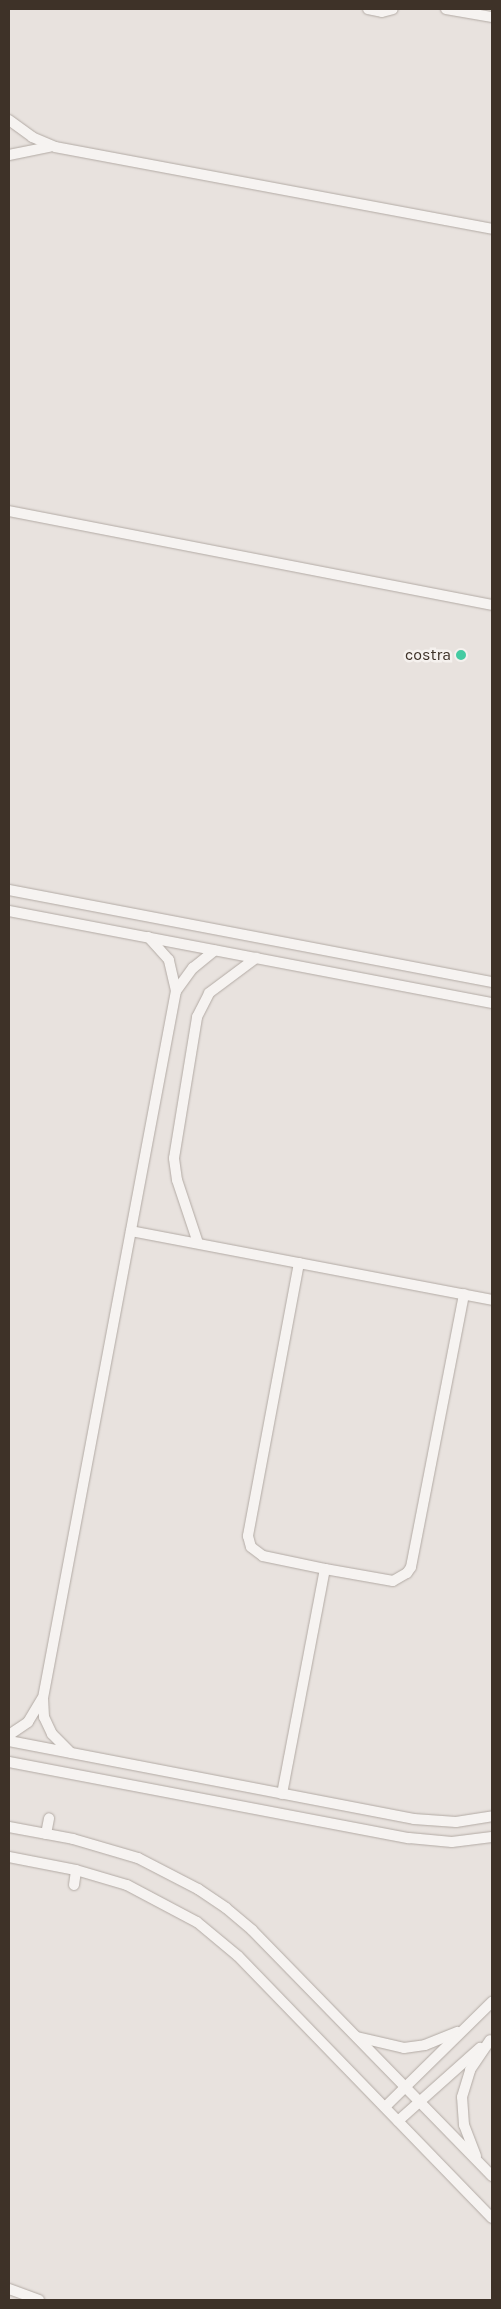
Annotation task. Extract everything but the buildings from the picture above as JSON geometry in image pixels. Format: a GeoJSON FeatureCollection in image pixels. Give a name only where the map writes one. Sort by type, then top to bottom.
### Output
{"type":"FeatureCollection","features":[{"type":"Feature","properties":{"kind":"street"},"geometry":{"type":"LineString","coordinates":[[368,9],[382,12],[393,9]]}},
{"type":"Feature","properties":{"kind":"street"},"geometry":{"type":"LineString","coordinates":[[446,9],[492,17]]}},
{"type":"Feature","properties":{"kind":"street"},"geometry":{"type":"LineString","coordinates":[[9,120],[32,137],[55,147],[492,229]]}},
{"type":"Feature","properties":{"kind":"street"},"geometry":{"type":"LineString","coordinates":[[9,155],[55,147]]}},
{"type":"Feature","properties":{"kind":"street"},"geometry":{"type":"LineString","coordinates":[[9,510],[492,605]]}},
{"type":"Feature","properties":{"kind":"street"},"geometry":{"type":"LineString","coordinates":[[9,890],[492,982]]}},
{"type":"Feature","properties":{"kind":"street"},"geometry":{"type":"LineString","coordinates":[[9,911],[492,1003]]}},
{"type":"Feature","properties":{"kind":"street"},"geometry":{"type":"LineString","coordinates":[[71,1753],[57,1741],[47,1725],[43,1698],[176,990],[169,960],[148,936]]}},
{"type":"Feature","properties":{"kind":"street"},"geometry":{"type":"LineString","coordinates":[[176,990],[193,968],[215,950]]}},
{"type":"Feature","properties":{"kind":"street"},"geometry":{"type":"LineString","coordinates":[[198,1244],[178,1186],[174,1158],[198,1017],[209,993],[256,958]]}},
{"type":"Feature","properties":{"kind":"street"},"geometry":{"type":"LineString","coordinates":[[131,1231],[492,1300]]}},
{"type":"Feature","properties":{"kind":"street"},"geometry":{"type":"LineString","coordinates":[[299,1263],[248,1536],[251,1547],[263,1556],[324,1569],[393,1580],[407,1573],[411,1567],[464,1294]]}},
{"type":"Feature","properties":{"kind":"street"},"geometry":{"type":"LineString","coordinates":[[282,1794],[324,1569]]}},
{"type":"Feature","properties":{"kind":"street"},"geometry":{"type":"LineString","coordinates":[[9,1735],[28,1722],[43,1698]]}},
{"type":"Feature","properties":{"kind":"street"},"geometry":{"type":"LineString","coordinates":[[9,1741],[282,1794],[435,1821],[492,1816]]}},
{"type":"Feature","properties":{"kind":"street"},"geometry":{"type":"LineString","coordinates":[[9,1762],[409,1838],[452,1842],[492,1837]]}},
{"type":"Feature","properties":{"kind":"street"},"geometry":{"type":"LineString","coordinates":[[46,1834],[49,1818]]}},
{"type":"Feature","properties":{"kind":"street"},"geometry":{"type":"LineString","coordinates":[[9,1827],[106,1847],[138,1858],[198,1888],[252,1930],[492,2176]]}},
{"type":"Feature","properties":{"kind":"street"},"geometry":{"type":"LineString","coordinates":[[9,1857],[76,1870],[152,1896],[218,1938],[492,2218]]}},
{"type":"Feature","properties":{"kind":"street"},"geometry":{"type":"LineString","coordinates":[[74,1885],[76,1870]]}},
{"type":"Feature","properties":{"kind":"street"},"geometry":{"type":"LineString","coordinates":[[385,2107],[492,2002]]}},
{"type":"Feature","properties":{"kind":"street"},"geometry":{"type":"LineString","coordinates":[[356,2037],[393,2047],[415,2048],[464,2030]]}},
{"type":"Feature","properties":{"kind":"street"},"geometry":{"type":"LineString","coordinates":[[398,2121],[491,2038]]}},
{"type":"Feature","properties":{"kind":"street"},"geometry":{"type":"LineString","coordinates":[[478,2162],[464,2125],[462,2097],[470,2070],[491,2038]]}},
{"type":"Feature","properties":{"kind":"street"},"geometry":{"type":"LineString","coordinates":[[9,2289],[39,2300]]}},
{"type":"Feature","properties":{"kind":"place","name":"costra"},"geometry":{"type":"Point","coordinates":[461,655]}}]}
